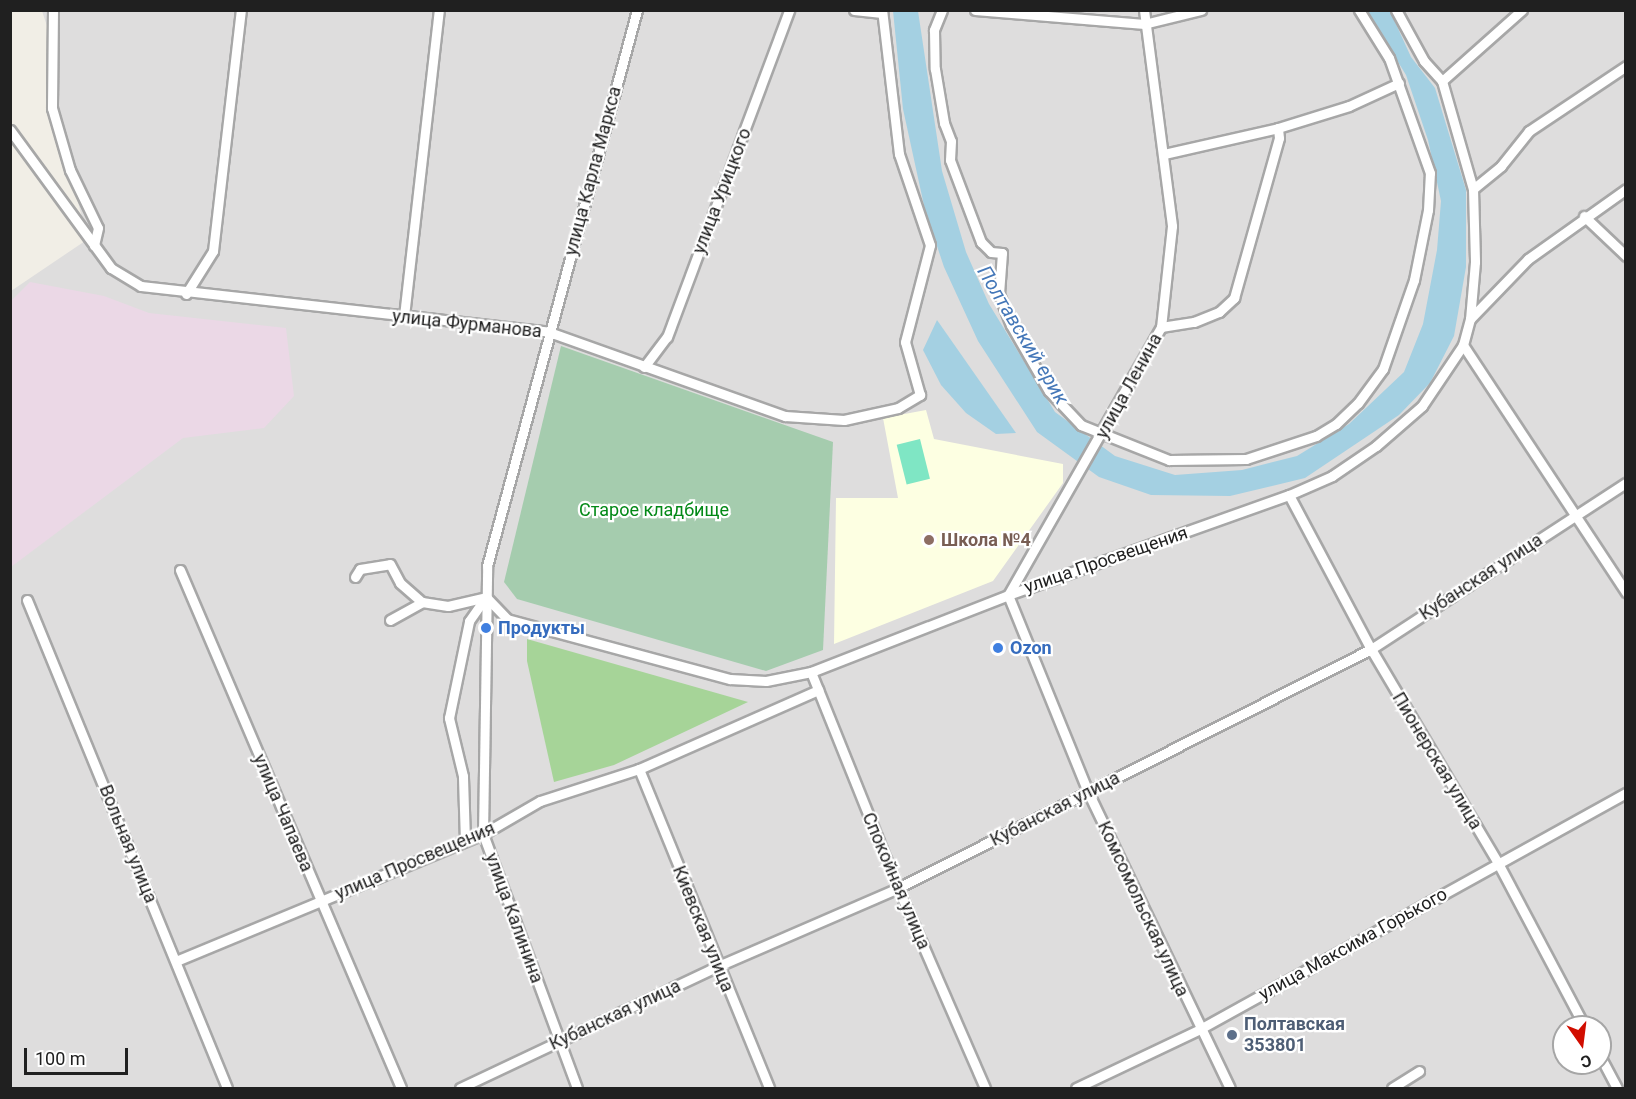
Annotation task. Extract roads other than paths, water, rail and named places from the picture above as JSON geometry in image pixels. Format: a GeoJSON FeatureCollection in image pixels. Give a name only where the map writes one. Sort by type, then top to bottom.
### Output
{"type":"FeatureCollection","features":[{"type":"Feature","properties":{"kind":"street"},"geometry":{"type":"LineString","coordinates":[[53,10],[52,108],[70,170],[98,228],[94,246]]}},
{"type":"Feature","properties":{"kind":"street"},"geometry":{"type":"LineString","coordinates":[[186,294],[213,251],[242,10]]}},
{"type":"Feature","properties":{"kind":"street"},"geometry":{"type":"LineString","coordinates":[[404,316],[439,10]]}},
{"type":"Feature","properties":{"kind":"street","name":"улица Карла Маркса"},"geometry":{"type":"LineString","coordinates":[[486,597],[487,566],[637,10]]}},
{"type":"Feature","properties":{"kind":"street","name":"улица Урицкого"},"geometry":{"type":"LineString","coordinates":[[644,367],[667,338],[789,10]]}},
{"type":"Feature","properties":{"kind":"street"},"geometry":{"type":"LineString","coordinates":[[854,10],[882,12]]}},
{"type":"Feature","properties":{"kind":"street"},"geometry":{"type":"LineString","coordinates":[[942,10],[934,30],[935,69],[944,123],[951,141],[950,160],[981,242],[991,252],[1002,253],[999,294],[1011,325],[1049,391],[1081,425],[1102,436],[1169,460],[1246,459],[1316,436],[1336,424],[1358,403],[1383,369],[1414,280],[1428,210],[1430,173],[1399,83],[1359,10]]}},
{"type":"Feature","properties":{"kind":"street"},"geometry":{"type":"LineString","coordinates":[[975,10],[1144,24],[1201,10]]}},
{"type":"Feature","properties":{"kind":"street","name":"улица Ленина"},"geometry":{"type":"LineString","coordinates":[[1008,595],[1084,468],[1161,327],[1172,226],[1144,10]]}},
{"type":"Feature","properties":{"kind":"street"},"geometry":{"type":"LineString","coordinates":[[1396,10],[1424,61],[1442,81],[1473,189],[1475,262],[1470,319]]}},
{"type":"Feature","properties":{"kind":"street"},"geometry":{"type":"LineString","coordinates":[[1442,81],[1522,10]]}},
{"type":"Feature","properties":{"kind":"street","name":"улица Фурманова"},"geometry":{"type":"LineString","coordinates":[[94,246],[111,268],[141,286],[186,294],[549,332],[785,416],[844,420],[898,408],[920,395],[905,342],[930,245],[899,154],[882,12]]}},
{"type":"Feature","properties":{"kind":"street"},"geometry":{"type":"LineString","coordinates":[[1473,189],[1501,166],[1529,132],[1626,66]]}},
{"type":"Feature","properties":{"kind":"street"},"geometry":{"type":"LineString","coordinates":[[1164,154],[1278,128],[1349,106],[1399,83]]}},
{"type":"Feature","properties":{"kind":"street"},"geometry":{"type":"LineString","coordinates":[[1161,327],[1194,322],[1219,312],[1234,298],[1279,138],[1278,128]]}},
{"type":"Feature","properties":{"kind":"street"},"geometry":{"type":"LineString","coordinates":[[10,130],[94,246]]}},
{"type":"Feature","properties":{"kind":"street","name":"улица Просвещения"},"geometry":{"type":"LineString","coordinates":[[486,597],[507,619],[730,679],[766,681],[811,672],[1008,595],[1289,495],[1332,476],[1376,446],[1422,406],[1463,345],[1470,319],[1528,259],[1584,216],[1626,189]]}},
{"type":"Feature","properties":{"kind":"street"},"geometry":{"type":"LineString","coordinates":[[1584,216],[1626,255]]}},
{"type":"Feature","properties":{"kind":"street"},"geometry":{"type":"LineString","coordinates":[[1463,345],[1626,592]]}},
{"type":"Feature","properties":{"kind":"street","name":"Кубанская улица"},"geometry":{"type":"LineString","coordinates":[[460,1089],[718,966],[898,888],[1371,649],[1626,483]]}},
{"type":"Feature","properties":{"kind":"street","name":"Пионерская улица"},"geometry":{"type":"LineString","coordinates":[[1289,495],[1371,649],[1498,863],[1579,1015]]}},
{"type":"Feature","properties":{"kind":"street"},"geometry":{"type":"LineString","coordinates":[[355,577],[360,569],[390,564],[400,583],[422,602],[448,606],[486,597]]}},
{"type":"Feature","properties":{"kind":"street","name":"улица Чапаева"},"geometry":{"type":"LineString","coordinates":[[180,570],[401,1089]]}},
{"type":"Feature","properties":{"kind":"street","name":"Комсомольская улица"},"geometry":{"type":"LineString","coordinates":[[1008,595],[1088,792],[1230,1089]]}},
{"type":"Feature","properties":{"kind":"street"},"geometry":{"type":"LineString","coordinates":[[465,841],[463,776],[449,718],[469,621],[486,597]]}},
{"type":"Feature","properties":{"kind":"street","name":"улица Калинина"},"geometry":{"type":"LineString","coordinates":[[486,597],[483,834],[577,1089]]}},
{"type":"Feature","properties":{"kind":"street","name":"Вольная улица"},"geometry":{"type":"LineString","coordinates":[[27,600],[227,1089]]}},
{"type":"Feature","properties":{"kind":"street"},"geometry":{"type":"LineString","coordinates":[[390,620],[422,602]]}},
{"type":"Feature","properties":{"kind":"street","name":"Спокойная улица"},"geometry":{"type":"LineString","coordinates":[[811,672],[898,888],[985,1089]]}},
{"type":"Feature","properties":{"kind":"street","name":"улица Просвещения"},"geometry":{"type":"LineString","coordinates":[[176,961],[483,834],[540,801],[639,769],[818,690]]}},
{"type":"Feature","properties":{"kind":"street","name":"Киевская улица"},"geometry":{"type":"LineString","coordinates":[[639,769],[769,1089]]}},
{"type":"Feature","properties":{"kind":"street","name":"улица Максима Горького"},"geometry":{"type":"LineString","coordinates":[[1077,1089],[1200,1029],[1626,793]]}},
{"type":"Feature","properties":{"kind":"street"},"geometry":{"type":"LineString","coordinates":[[1392,1089],[1419,1071]]}},
{"type":"Feature","properties":{"kind":"street"},"geometry":{"type":"LineString","coordinates":[[1610,1075],[1617,1089]]}},
{"type":"Feature","properties":{"kind":"water"},"geometry":{"type":"Polygon","coordinates":[[[893,11],[918,11],[942,171],[966,252],[989,304],[1055,412],[1115,456],[1175,475],[1242,470],[1297,456],[1349,424],[1404,372],[1423,324],[1437,250],[1441,201],[1428,140],[1406,75],[1367,11],[1390,11],[1411,57],[1435,88],[1466,190],[1466,267],[1454,336],[1430,383],[1399,415],[1305,478],[1230,496],[1151,495],[1099,477],[1037,432],[978,341],[944,267],[925,210],[903,109],[893,11]]]}},
{"type":"Feature","properties":{"kind":"water"},"geometry":{"type":"Polygon","coordinates":[[[937,320],[1016,433],[996,434],[966,413],[941,385],[923,350],[937,320]]]}},
{"type":"Feature","properties":{"kind":"place","name":"Школа №4"},"geometry":{"type":"Point","coordinates":[929,540]}},
{"type":"Feature","properties":{"kind":"place","name":"Продукты"},"geometry":{"type":"Point","coordinates":[486,628]}},
{"type":"Feature","properties":{"kind":"place","name":"Ozon"},"geometry":{"type":"Point","coordinates":[998,648]}},
{"type":"Feature","properties":{"kind":"place","name":"Полтавская 353801"},"geometry":{"type":"Point","coordinates":[1232,1035]}},
{"type":"Feature","properties":{"kind":"water label","name":"Полтавский ерик"},"geometry":{"type":"Point","coordinates":[1023,335]}},
{"type":"Feature","properties":{"kind":"park label","name":"Старое кладбище"},"geometry":{"type":"Point","coordinates":[654,510]}}]}
